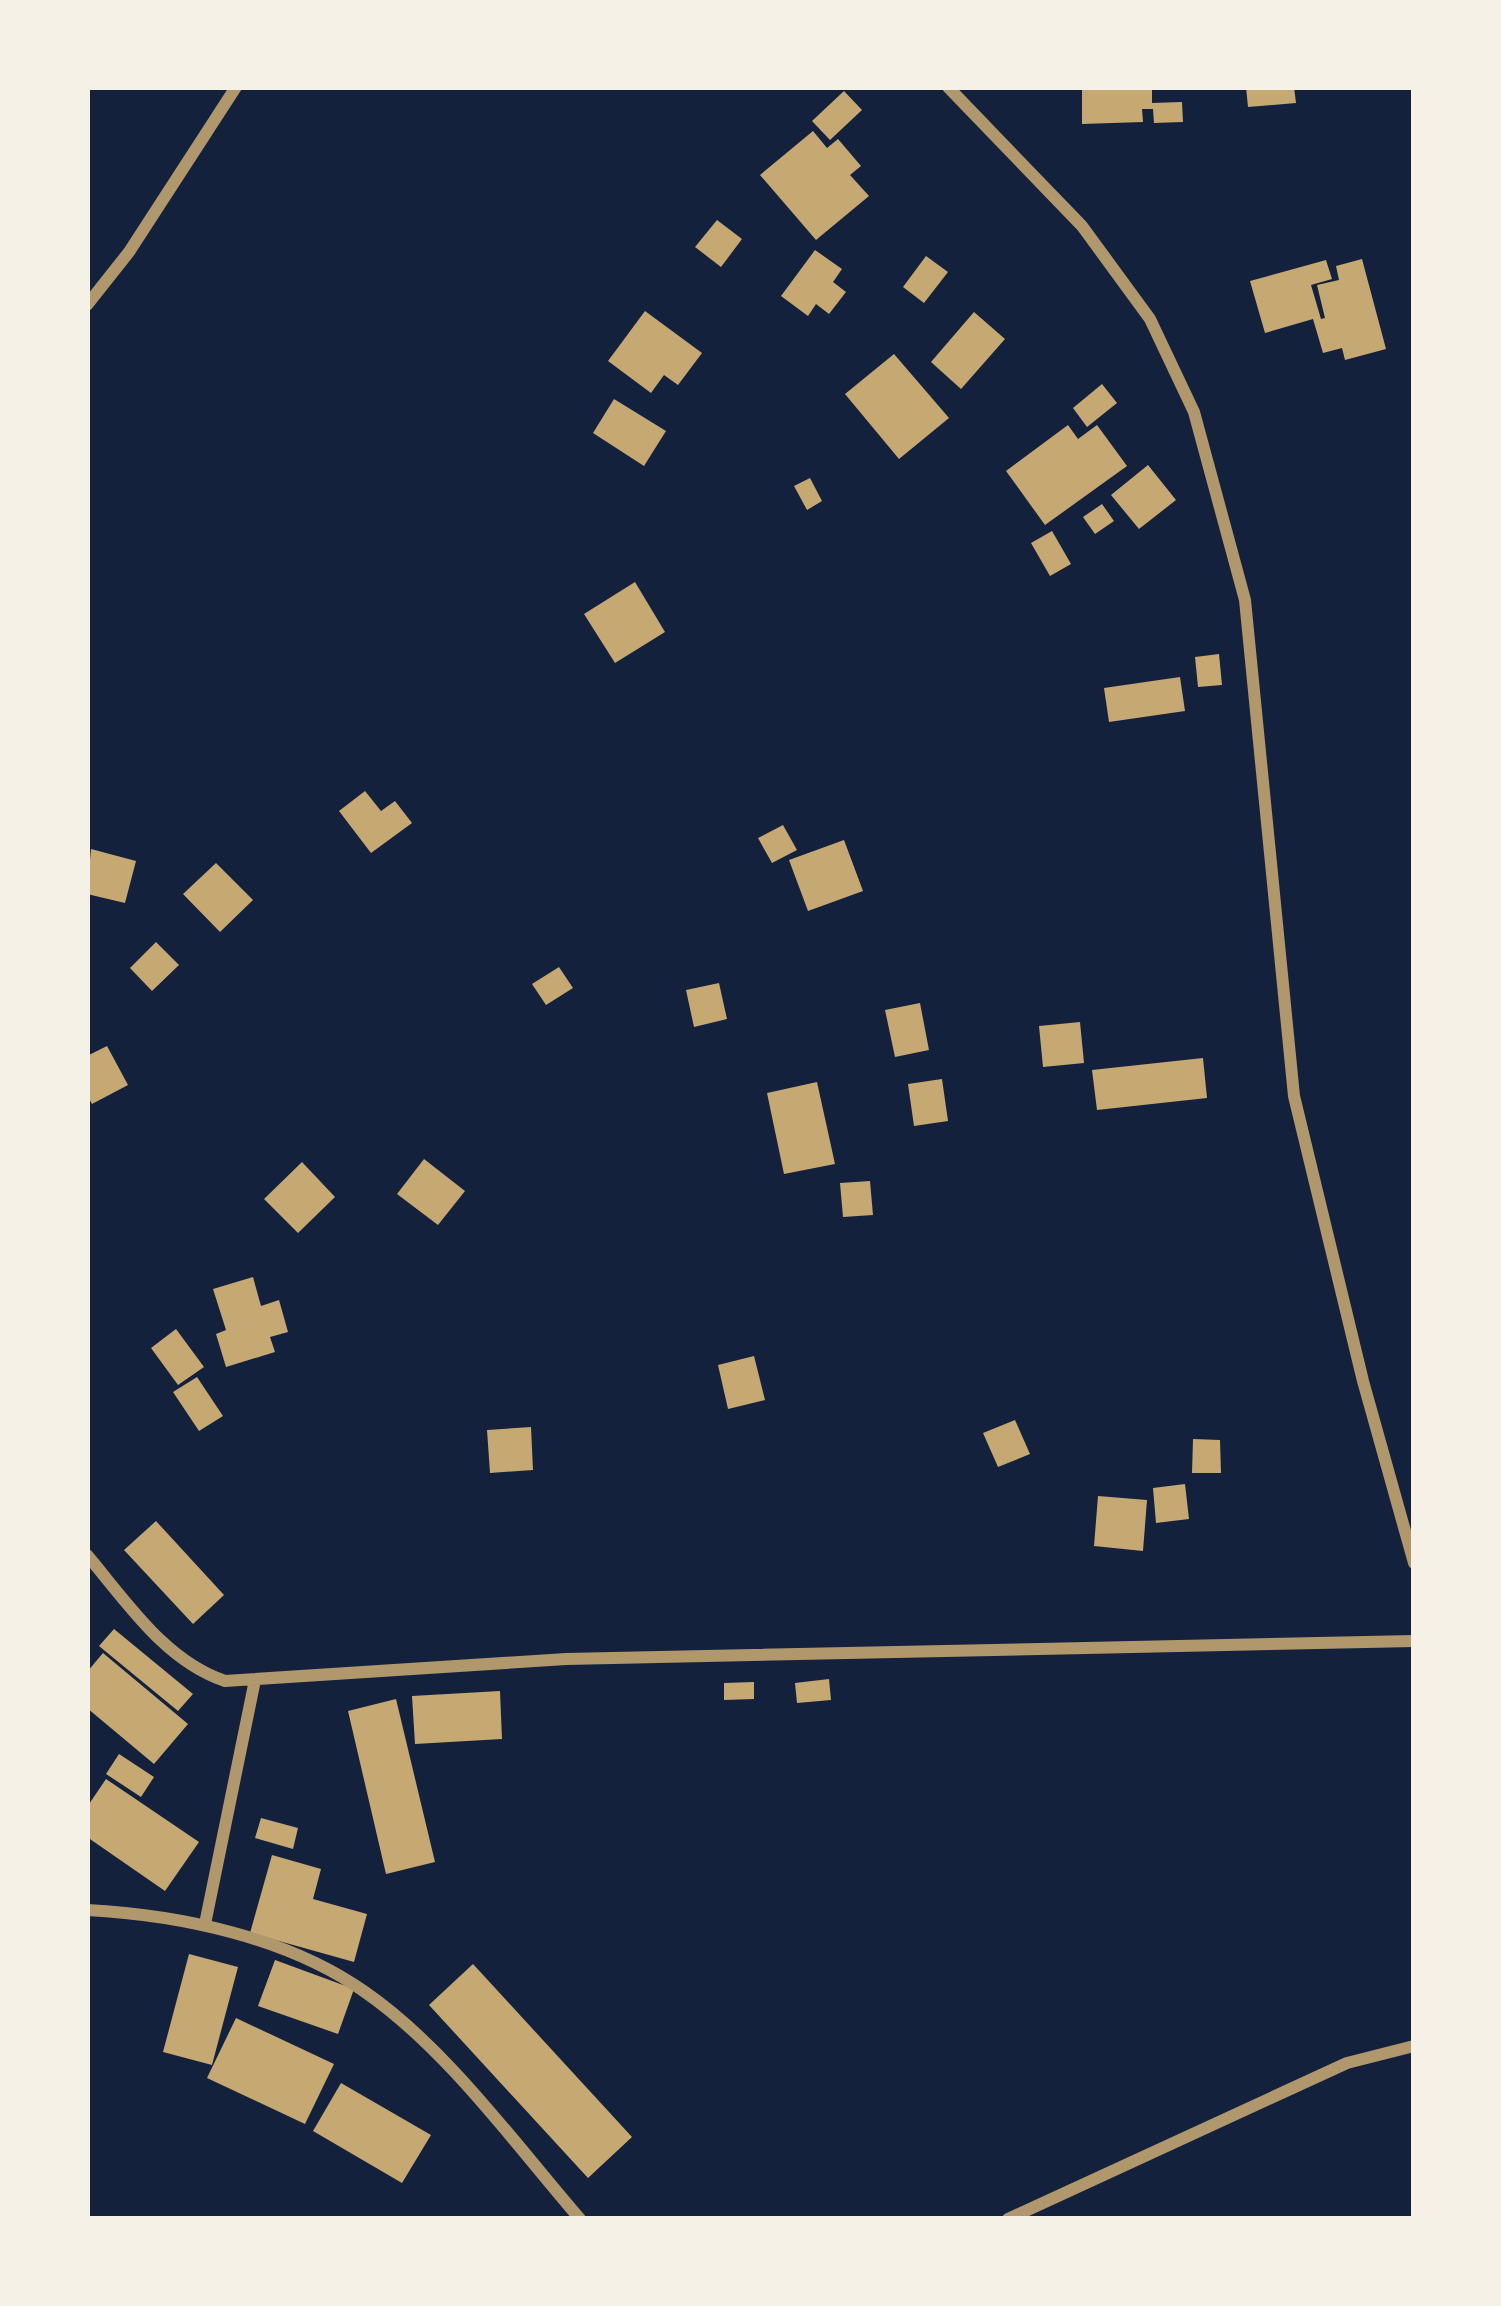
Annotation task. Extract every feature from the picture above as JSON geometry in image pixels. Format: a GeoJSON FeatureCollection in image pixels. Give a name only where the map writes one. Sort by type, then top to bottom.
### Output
{"type":"FeatureCollection","features":[{"type":"Feature","properties":{"kind":"street"},"geometry":{"type":"LineString","coordinates":[[87,305],[129,252],[236,87]]}},
{"type":"Feature","properties":{"kind":"street"},"geometry":{"type":"LineString","coordinates":[[948,87],[1082,226],[1150,319],[1195,412],[1245,600],[1294,1096],[1357,1360],[1414,1563]]}},
{"type":"Feature","properties":{"kind":"street"},"geometry":{"type":"LineString","coordinates":[[87,1555],[158,1638],[198,1672],[225,1682],[566,1659],[1414,1641]]}},
{"type":"Feature","properties":{"kind":"street"},"geometry":{"type":"LineString","coordinates":[[205,1924],[255,1680]]}},
{"type":"Feature","properties":{"kind":"street"},"geometry":{"type":"LineString","coordinates":[[87,1910],[144,1913],[205,1924],[315,1962],[367,1993],[437,2056],[580,2219]]}},
{"type":"Feature","properties":{"kind":"street"},"geometry":{"type":"LineString","coordinates":[[1008,2219],[1347,2063],[1414,2046]]}},
{"type":"Feature","properties":{"kind":"building"},"geometry":{"type":"Polygon","coordinates":[[[1082,87],[1152,87],[1152,103],[1182,102],[1183,122],[1154,123],[1153,109],[1142,109],[1143,122],[1082,124],[1082,87]]]}},
{"type":"Feature","properties":{"kind":"building"},"geometry":{"type":"Polygon","coordinates":[[[1246,87],[1294,87],[1296,103],[1248,107],[1246,87]]]}},
{"type":"Feature","properties":{"kind":"building"},"geometry":{"type":"Polygon","coordinates":[[[844,91],[862,110],[830,140],[812,121],[844,91]]]}},
{"type":"Feature","properties":{"kind":"building"},"geometry":{"type":"Polygon","coordinates":[[[813,131],[827,148],[838,139],[861,166],[850,175],[869,196],[816,240],[760,175],[813,131]]]}},
{"type":"Feature","properties":{"kind":"building"},"geometry":{"type":"Polygon","coordinates":[[[717,220],[742,239],[721,267],[695,247],[717,220]]]}},
{"type":"Feature","properties":{"kind":"building"},"geometry":{"type":"Polygon","coordinates":[[[815,250],[842,269],[833,282],[846,292],[829,314],[816,304],[808,316],[781,296],[815,250]]]}},
{"type":"Feature","properties":{"kind":"building"},"geometry":{"type":"Polygon","coordinates":[[[926,256],[948,272],[924,303],[903,287],[926,256]]]}},
{"type":"Feature","properties":{"kind":"building"},"geometry":{"type":"Polygon","coordinates":[[[1362,259],[1386,349],[1345,360],[1342,348],[1323,353],[1313,319],[1265,333],[1250,281],[1326,260],[1332,279],[1311,285],[1321,319],[1325,318],[1317,285],[1339,280],[1336,266],[1362,259]]]}},
{"type":"Feature","properties":{"kind":"building"},"geometry":{"type":"Polygon","coordinates":[[[645,311],[702,353],[678,385],[664,375],[651,393],[608,361],[645,311]]]}},
{"type":"Feature","properties":{"kind":"building"},"geometry":{"type":"Polygon","coordinates":[[[974,312],[1005,339],[961,389],[931,362],[974,312]]]}},
{"type":"Feature","properties":{"kind":"building"},"geometry":{"type":"Polygon","coordinates":[[[894,354],[949,418],[899,459],[845,394],[894,354]]]}},
{"type":"Feature","properties":{"kind":"building"},"geometry":{"type":"Polygon","coordinates":[[[1102,384],[1117,403],[1087,427],[1073,408],[1102,384]]]}},
{"type":"Feature","properties":{"kind":"building"},"geometry":{"type":"Polygon","coordinates":[[[614,399],[666,431],[644,466],[593,433],[614,399]]]}},
{"type":"Feature","properties":{"kind":"building"},"geometry":{"type":"Polygon","coordinates":[[[1068,425],[1078,439],[1097,425],[1127,466],[1045,525],[1006,471],[1068,425]]]}},
{"type":"Feature","properties":{"kind":"building"},"geometry":{"type":"Polygon","coordinates":[[[1148,465],[1176,500],[1139,529],[1111,495],[1148,465]]]}},
{"type":"Feature","properties":{"kind":"building"},"geometry":{"type":"Polygon","coordinates":[[[810,478],[822,501],[807,510],[794,486],[810,478]]]}},
{"type":"Feature","properties":{"kind":"building"},"geometry":{"type":"Polygon","coordinates":[[[1102,504],[1114,521],[1095,534],[1083,517],[1102,504]]]}},
{"type":"Feature","properties":{"kind":"building"},"geometry":{"type":"Polygon","coordinates":[[[1052,531],[1071,564],[1050,576],[1031,543],[1052,531]]]}},
{"type":"Feature","properties":{"kind":"building"},"geometry":{"type":"Polygon","coordinates":[[[635,582],[665,632],[615,663],[584,614],[635,582]]]}},
{"type":"Feature","properties":{"kind":"building"},"geometry":{"type":"Polygon","coordinates":[[[1219,654],[1222,685],[1198,687],[1195,657],[1219,654]]]}},
{"type":"Feature","properties":{"kind":"building"},"geometry":{"type":"Polygon","coordinates":[[[1180,677],[1185,711],[1109,722],[1104,688],[1180,677]]]}},
{"type":"Feature","properties":{"kind":"building"},"geometry":{"type":"Polygon","coordinates":[[[365,791],[381,811],[395,801],[412,823],[371,853],[339,811],[365,791]]]}},
{"type":"Feature","properties":{"kind":"building"},"geometry":{"type":"Polygon","coordinates":[[[783,825],[797,850],[772,863],[758,838],[783,825]]]}},
{"type":"Feature","properties":{"kind":"building"},"geometry":{"type":"Polygon","coordinates":[[[844,840],[863,891],[808,911],[789,860],[844,840]]]}},
{"type":"Feature","properties":{"kind":"building"},"geometry":{"type":"Polygon","coordinates":[[[91,849],[136,861],[125,903],[87,894],[91,849]]]}},
{"type":"Feature","properties":{"kind":"building"},"geometry":{"type":"Polygon","coordinates":[[[216,863],[253,900],[220,932],[183,894],[216,863]]]}},
{"type":"Feature","properties":{"kind":"building"},"geometry":{"type":"Polygon","coordinates":[[[156,942],[179,965],[152,991],[130,968],[156,942]]]}},
{"type":"Feature","properties":{"kind":"building"},"geometry":{"type":"Polygon","coordinates":[[[559,967],[573,988],[546,1005],[532,984],[559,967]]]}},
{"type":"Feature","properties":{"kind":"building"},"geometry":{"type":"Polygon","coordinates":[[[719,983],[727,1019],[694,1027],[686,990],[719,983]]]}},
{"type":"Feature","properties":{"kind":"building"},"geometry":{"type":"Polygon","coordinates":[[[920,1003],[929,1050],[895,1057],[885,1010],[920,1003]]]}},
{"type":"Feature","properties":{"kind":"building"},"geometry":{"type":"Polygon","coordinates":[[[1080,1022],[1084,1063],[1043,1067],[1039,1026],[1080,1022]]]}},
{"type":"Feature","properties":{"kind":"building"},"geometry":{"type":"Polygon","coordinates":[[[107,1046],[128,1085],[92,1104],[87,1095],[87,1056],[107,1046]]]}},
{"type":"Feature","properties":{"kind":"building"},"geometry":{"type":"Polygon","coordinates":[[[1203,1058],[1207,1098],[1097,1110],[1092,1070],[1203,1058]]]}},
{"type":"Feature","properties":{"kind":"building"},"geometry":{"type":"Polygon","coordinates":[[[942,1079],[948,1121],[914,1126],[908,1084],[942,1079]]]}},
{"type":"Feature","properties":{"kind":"building"},"geometry":{"type":"Polygon","coordinates":[[[817,1082],[835,1164],[784,1174],[767,1093],[817,1082]]]}},
{"type":"Feature","properties":{"kind":"building"},"geometry":{"type":"Polygon","coordinates":[[[424,1159],[465,1191],[438,1225],[397,1194],[424,1159]]]}},
{"type":"Feature","properties":{"kind":"building"},"geometry":{"type":"Polygon","coordinates":[[[302,1162],[335,1197],[298,1233],[264,1199],[302,1162]]]}},
{"type":"Feature","properties":{"kind":"building"},"geometry":{"type":"Polygon","coordinates":[[[870,1181],[873,1215],[843,1217],[840,1183],[870,1181]]]}},
{"type":"Feature","properties":{"kind":"building"},"geometry":{"type":"Polygon","coordinates":[[[253,1277],[261,1306],[279,1300],[288,1332],[270,1337],[275,1352],[226,1367],[216,1334],[226,1330],[213,1289],[253,1277]]]}},
{"type":"Feature","properties":{"kind":"building"},"geometry":{"type":"Polygon","coordinates":[[[176,1329],[204,1367],[178,1385],[151,1348],[176,1329]]]}},
{"type":"Feature","properties":{"kind":"building"},"geometry":{"type":"Polygon","coordinates":[[[754,1356],[765,1400],[728,1409],[718,1365],[754,1356]]]}},
{"type":"Feature","properties":{"kind":"building"},"geometry":{"type":"Polygon","coordinates":[[[197,1377],[223,1416],[199,1431],[173,1392],[197,1377]]]}},
{"type":"Feature","properties":{"kind":"building"},"geometry":{"type":"Polygon","coordinates":[[[1015,1420],[1030,1454],[998,1467],[983,1433],[1015,1420]]]}},
{"type":"Feature","properties":{"kind":"building"},"geometry":{"type":"Polygon","coordinates":[[[531,1427],[533,1470],[490,1473],[487,1430],[531,1427]]]}},
{"type":"Feature","properties":{"kind":"building"},"geometry":{"type":"Polygon","coordinates":[[[1193,1439],[1220,1440],[1221,1473],[1192,1473],[1193,1439]]]}},
{"type":"Feature","properties":{"kind":"building"},"geometry":{"type":"Polygon","coordinates":[[[1185,1484],[1189,1519],[1156,1523],[1153,1488],[1185,1484]]]}},
{"type":"Feature","properties":{"kind":"building"},"geometry":{"type":"Polygon","coordinates":[[[1098,1496],[1147,1500],[1143,1551],[1094,1546],[1098,1496]]]}},
{"type":"Feature","properties":{"kind":"building"},"geometry":{"type":"Polygon","coordinates":[[[156,1521],[224,1595],[193,1624],[124,1550],[156,1521]]]}},
{"type":"Feature","properties":{"kind":"building"},"geometry":{"type":"Polygon","coordinates":[[[114,1629],[193,1694],[178,1711],[99,1646],[114,1629]]]}},
{"type":"Feature","properties":{"kind":"building"},"geometry":{"type":"Polygon","coordinates":[[[103,1653],[188,1724],[154,1764],[87,1708],[87,1672],[103,1653]]]}},
{"type":"Feature","properties":{"kind":"building"},"geometry":{"type":"Polygon","coordinates":[[[829,1679],[831,1700],[797,1703],[795,1683],[829,1679]]]}},
{"type":"Feature","properties":{"kind":"building"},"geometry":{"type":"Polygon","coordinates":[[[754,1682],[754,1699],[724,1700],[724,1683],[754,1682]]]}},
{"type":"Feature","properties":{"kind":"building"},"geometry":{"type":"Polygon","coordinates":[[[500,1691],[502,1739],[415,1744],[412,1696],[500,1691]]]}},
{"type":"Feature","properties":{"kind":"building"},"geometry":{"type":"Polygon","coordinates":[[[396,1699],[435,1862],[386,1874],[348,1711],[396,1699]]]}},
{"type":"Feature","properties":{"kind":"building"},"geometry":{"type":"Polygon","coordinates":[[[119,1754],[154,1777],[141,1797],[106,1774],[119,1754]]]}},
{"type":"Feature","properties":{"kind":"building"},"geometry":{"type":"Polygon","coordinates":[[[106,1779],[199,1842],[165,1891],[87,1837],[87,1807],[106,1779]]]}},
{"type":"Feature","properties":{"kind":"building"},"geometry":{"type":"Polygon","coordinates":[[[261,1818],[298,1828],[293,1849],[255,1838],[261,1818]]]}},
{"type":"Feature","properties":{"kind":"building"},"geometry":{"type":"Polygon","coordinates":[[[272,1855],[321,1869],[313,1899],[367,1914],[354,1962],[250,1933],[272,1855]]]}},
{"type":"Feature","properties":{"kind":"building"},"geometry":{"type":"Polygon","coordinates":[[[189,1954],[238,1967],[212,2065],[163,2052],[189,1954]]]}},
{"type":"Feature","properties":{"kind":"building"},"geometry":{"type":"Polygon","coordinates":[[[275,1960],[354,1989],[338,2034],[258,2006],[275,1960]]]}},
{"type":"Feature","properties":{"kind":"building"},"geometry":{"type":"Polygon","coordinates":[[[473,1964],[632,2137],[588,2178],[429,2005],[473,1964]]]}},
{"type":"Feature","properties":{"kind":"building"},"geometry":{"type":"Polygon","coordinates":[[[236,2018],[334,2064],[305,2124],[207,2078],[236,2018]]]}},
{"type":"Feature","properties":{"kind":"building"},"geometry":{"type":"Polygon","coordinates":[[[341,2083],[431,2135],[402,2183],[313,2131],[341,2083]]]}}]}
